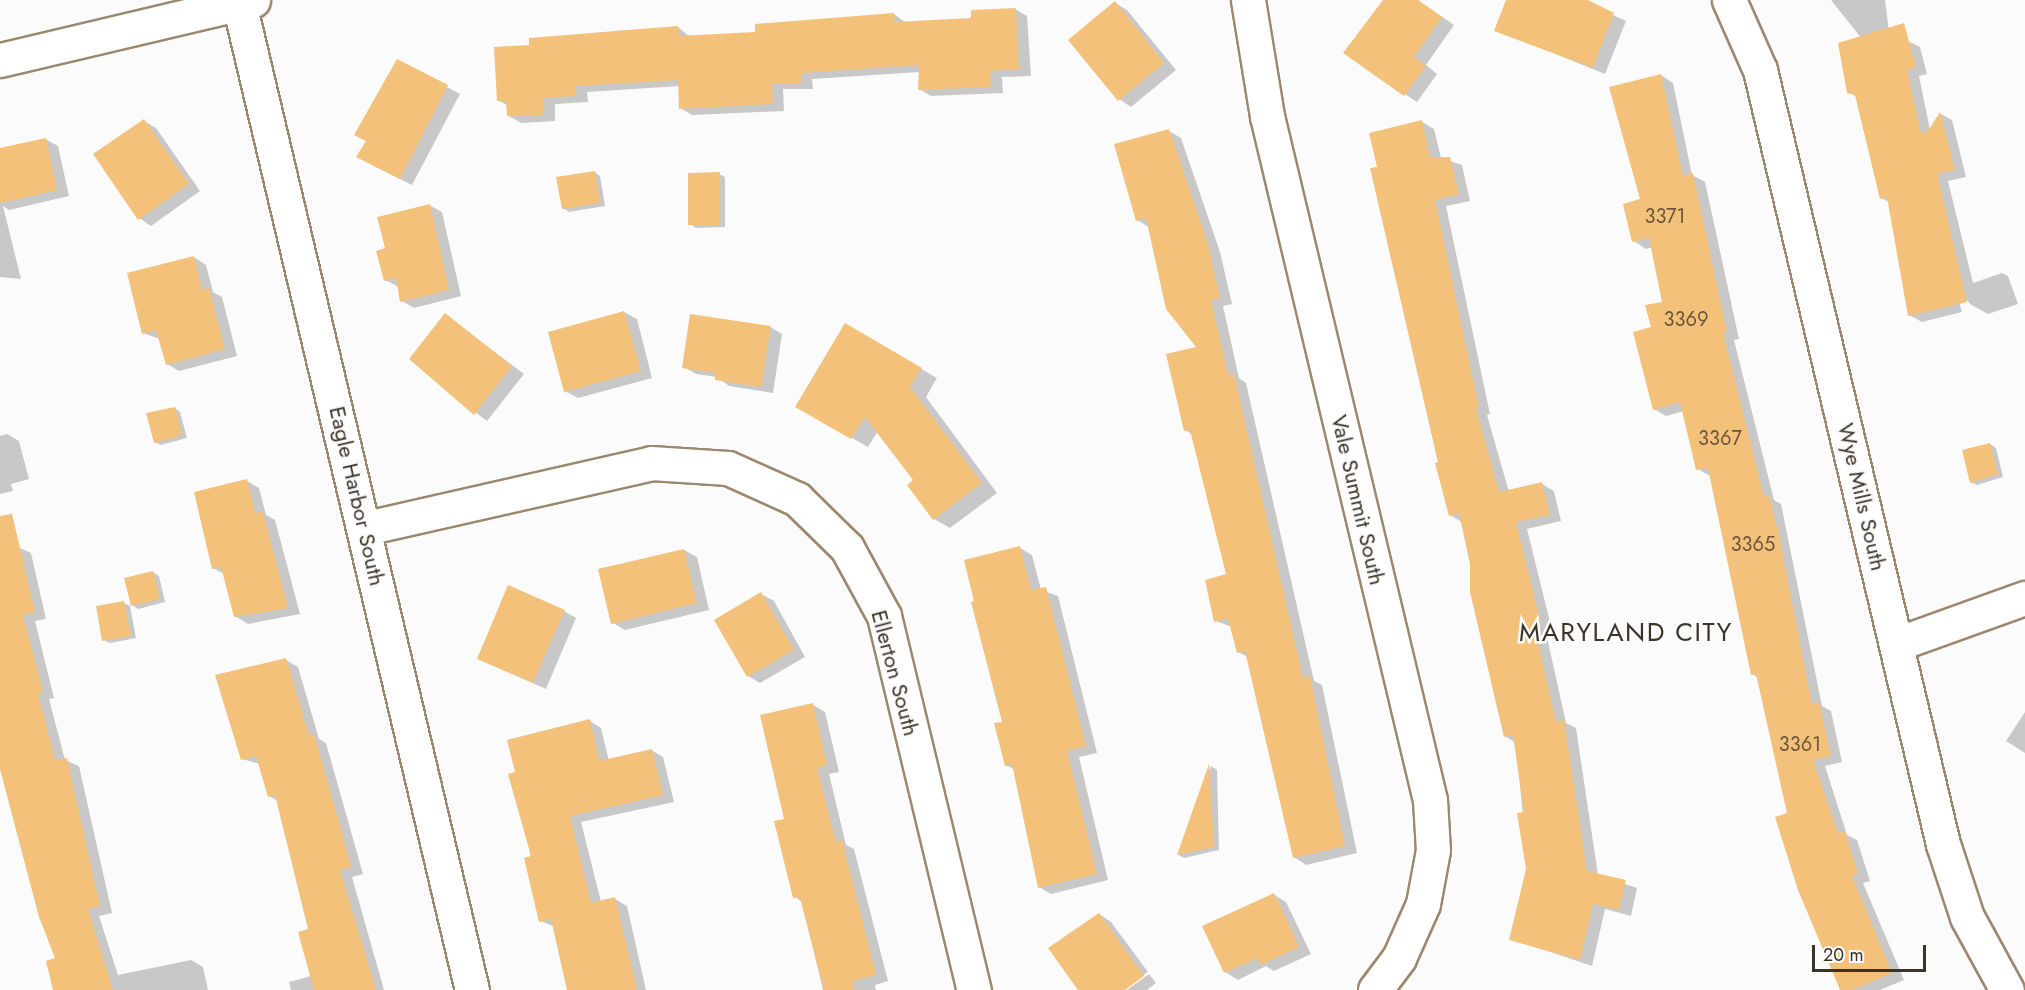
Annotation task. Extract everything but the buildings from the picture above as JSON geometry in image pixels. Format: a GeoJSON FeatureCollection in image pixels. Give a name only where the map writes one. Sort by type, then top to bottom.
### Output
{"type":"FeatureCollection","features":[{"type":"Feature","properties":{"kind":"street","name":"Vale Summit South"},"geometry":{"type":"LineString","coordinates":[[1248,0],[1267,116],[1430,800],[1433,850],[1423,904],[1399,958],[1375,990]]}},
{"type":"Feature","properties":{"kind":"street","name":"Wye Mills South"},"geometry":{"type":"LineString","coordinates":[[1729,0],[1760,70],[1943,844],[1967,917],[2007,990]]}},
{"type":"Feature","properties":{"kind":"street"},"geometry":{"type":"LineString","coordinates":[[0,60],[246,2]]}},
{"type":"Feature","properties":{"kind":"street","name":"Eagle Harbor South"},"geometry":{"type":"LineString","coordinates":[[246,2],[472,990]]}},
{"type":"Feature","properties":{"kind":"street","name":"Ellerton South"},"geometry":{"type":"LineString","coordinates":[[366,528],[651,463],[729,468],[797,500],[847,548],[884,616],[974,990]]}},
{"type":"Feature","properties":{"kind":"street"},"geometry":{"type":"LineString","coordinates":[[1897,644],[2025,598]]}},
{"type":"Feature","properties":{"kind":"district","name":"MARYLAND CITY"},"geometry":{"type":"Point","coordinates":[1626,633]}}]}
